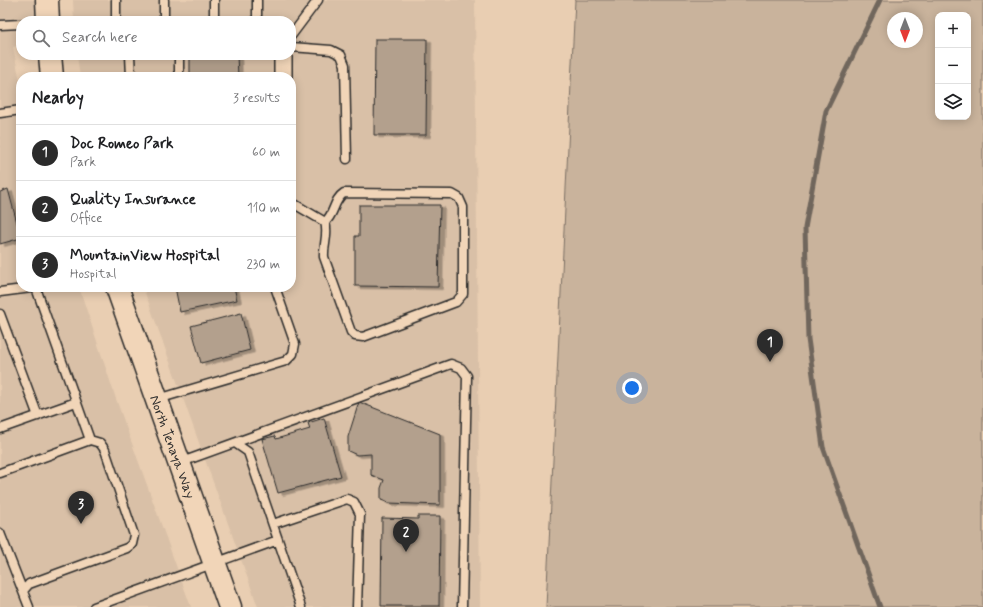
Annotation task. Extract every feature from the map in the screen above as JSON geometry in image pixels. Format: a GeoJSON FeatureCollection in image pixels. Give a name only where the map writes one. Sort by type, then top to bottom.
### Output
{"type":"FeatureCollection","features":[{"type":"Feature","properties":{"kind":"main road"},"geometry":{"type":"LineString","coordinates":[[47,0],[47,16]]}},
{"type":"Feature","properties":{"kind":"main road"},"geometry":{"type":"LineString","coordinates":[[50,60],[52,72]]}},
{"type":"Feature","properties":{"kind":"main road","name":"North Tenaya Way"},"geometry":{"type":"LineString","coordinates":[[119,292],[155,400],[230,607]]}},
{"type":"Feature","properties":{"kind":"street"},"geometry":{"type":"LineString","coordinates":[[283,60],[283,72]]}},
{"type":"Feature","properties":{"kind":"lane"},"geometry":{"type":"LineString","coordinates":[[116,0],[116,16]]}},
{"type":"Feature","properties":{"kind":"lane"},"geometry":{"type":"LineString","coordinates":[[164,0],[164,16]]}},
{"type":"Feature","properties":{"kind":"lane"},"geometry":{"type":"LineString","coordinates":[[214,0],[214,16]]}},
{"type":"Feature","properties":{"kind":"lane"},"geometry":{"type":"LineString","coordinates":[[257,0],[257,16]]}},
{"type":"Feature","properties":{"kind":"lane"},"geometry":{"type":"LineString","coordinates":[[296,29],[318,0]]}},
{"type":"Feature","properties":{"kind":"lane"},"geometry":{"type":"LineString","coordinates":[[0,25],[16,24]]}},
{"type":"Feature","properties":{"kind":"lane"},"geometry":{"type":"LineString","coordinates":[[296,47],[331,50],[341,56],[345,65],[347,159]]}},
{"type":"Feature","properties":{"kind":"lane"},"geometry":{"type":"LineString","coordinates":[[130,60],[131,72]]}},
{"type":"Feature","properties":{"kind":"lane"},"geometry":{"type":"LineString","coordinates":[[179,60],[179,72]]}},
{"type":"Feature","properties":{"kind":"lane"},"geometry":{"type":"LineString","coordinates":[[0,114],[16,111]]}},
{"type":"Feature","properties":{"kind":"lane"},"geometry":{"type":"LineString","coordinates":[[296,205],[325,222],[328,231],[323,250],[324,257],[351,332],[354,336],[363,337],[456,302],[463,294],[463,207],[459,198],[452,194],[344,193],[338,197],[330,218],[325,222]]}},
{"type":"Feature","properties":{"kind":"lane"},"geometry":{"type":"LineString","coordinates":[[0,292],[16,290]]}},
{"type":"Feature","properties":{"kind":"lane"},"geometry":{"type":"LineString","coordinates":[[39,292],[90,440]]}},
{"type":"Feature","properties":{"kind":"lane"},"geometry":{"type":"LineString","coordinates":[[155,400],[286,361],[293,354],[295,344],[277,292]]}},
{"type":"Feature","properties":{"kind":"lane"},"geometry":{"type":"LineString","coordinates":[[0,314],[38,416]]}},
{"type":"Feature","properties":{"kind":"lane"},"geometry":{"type":"LineString","coordinates":[[178,463],[451,364],[461,368],[466,376],[462,607]]}},
{"type":"Feature","properties":{"kind":"lane"},"geometry":{"type":"LineString","coordinates":[[0,429],[76,402]]}},
{"type":"Feature","properties":{"kind":"lane"},"geometry":{"type":"LineString","coordinates":[[0,473],[90,440],[100,443],[105,450],[134,535],[132,544],[127,548],[29,584],[23,591]]}},
{"type":"Feature","properties":{"kind":"lane"},"geometry":{"type":"LineString","coordinates":[[235,443],[248,452],[301,607]]}},
{"type":"Feature","properties":{"kind":"lane"},"geometry":{"type":"LineString","coordinates":[[273,524],[347,499],[354,502],[360,514],[357,607]]}},
{"type":"Feature","properties":{"kind":"lane"},"geometry":{"type":"LineString","coordinates":[[0,533],[29,607]]}},
{"type":"Feature","properties":{"kind":"lane"},"geometry":{"type":"LineString","coordinates":[[94,607],[214,562],[278,540]]}},
{"type":"Feature","properties":{"kind":"shaded area"},"geometry":{"type":"Polygon","coordinates":[[[0,0],[47,0],[48,16],[16,16],[16,46],[13,47],[18,72],[16,72],[16,292],[81,292],[116,399],[191,607],[0,607],[0,0]]]}},
{"type":"Feature","properties":{"kind":"shaded area"},"geometry":{"type":"Polygon","coordinates":[[[73,0],[475,0],[480,607],[258,607],[145,292],[296,292],[296,72],[79,72],[78,60],[296,60],[296,16],[74,16],[73,0]]]}},
{"type":"Feature","properties":{"kind":"shaded area"},"geometry":{"type":"Polygon","coordinates":[[[575,0],[983,0],[983,607],[546,607],[575,0]]]}},
{"type":"Feature","properties":{"kind":"building"},"geometry":{"type":"Polygon","coordinates":[[[375,39],[427,39],[426,135],[374,135],[375,39]]]}},
{"type":"Feature","properties":{"kind":"building"},"geometry":{"type":"Polygon","coordinates":[[[190,60],[237,60],[238,72],[190,72],[190,60]]]}},
{"type":"Feature","properties":{"kind":"building"},"geometry":{"type":"Polygon","coordinates":[[[8,189],[16,219],[16,239],[0,244],[0,192],[8,189]]]}},
{"type":"Feature","properties":{"kind":"building"},"geometry":{"type":"Polygon","coordinates":[[[359,205],[440,205],[438,287],[355,286],[355,236],[359,236],[359,205]]]}},
{"type":"Feature","properties":{"kind":"building"},"geometry":{"type":"Polygon","coordinates":[[[176,292],[235,292],[237,300],[180,312],[176,292]]]}},
{"type":"Feature","properties":{"kind":"building"},"geometry":{"type":"Polygon","coordinates":[[[241,313],[250,350],[201,363],[191,326],[241,313]]]}},
{"type":"Feature","properties":{"kind":"building"},"geometry":{"type":"Polygon","coordinates":[[[359,402],[440,434],[440,505],[389,503],[381,500],[381,488],[384,480],[371,475],[371,454],[357,455],[348,451],[348,437],[359,402]]]}},
{"type":"Feature","properties":{"kind":"building"},"geometry":{"type":"Polygon","coordinates":[[[324,418],[341,476],[278,493],[262,439],[275,436],[276,439],[310,429],[308,423],[324,418]]]}},
{"type":"Feature","properties":{"kind":"building"},"geometry":{"type":"Polygon","coordinates":[[[418,516],[440,516],[439,606],[381,606],[382,518],[418,519],[418,516]]]}},
{"type":"Feature","properties":{"kind":"waterway"},"geometry":{"type":"LineString","coordinates":[[880,0],[826,111],[805,228],[808,339],[823,447],[880,607]]}},
{"type":"Feature","properties":{"kind":"place","name":"Doc Romeo Park"},"geometry":{"type":"Point","coordinates":[770,362]}},
{"type":"Feature","properties":{"kind":"place","name":"MountainView Hospital"},"geometry":{"type":"Point","coordinates":[81,524]}},
{"type":"Feature","properties":{"kind":"place","name":"Quality Insurance"},"geometry":{"type":"Point","coordinates":[406,552]}}]}
